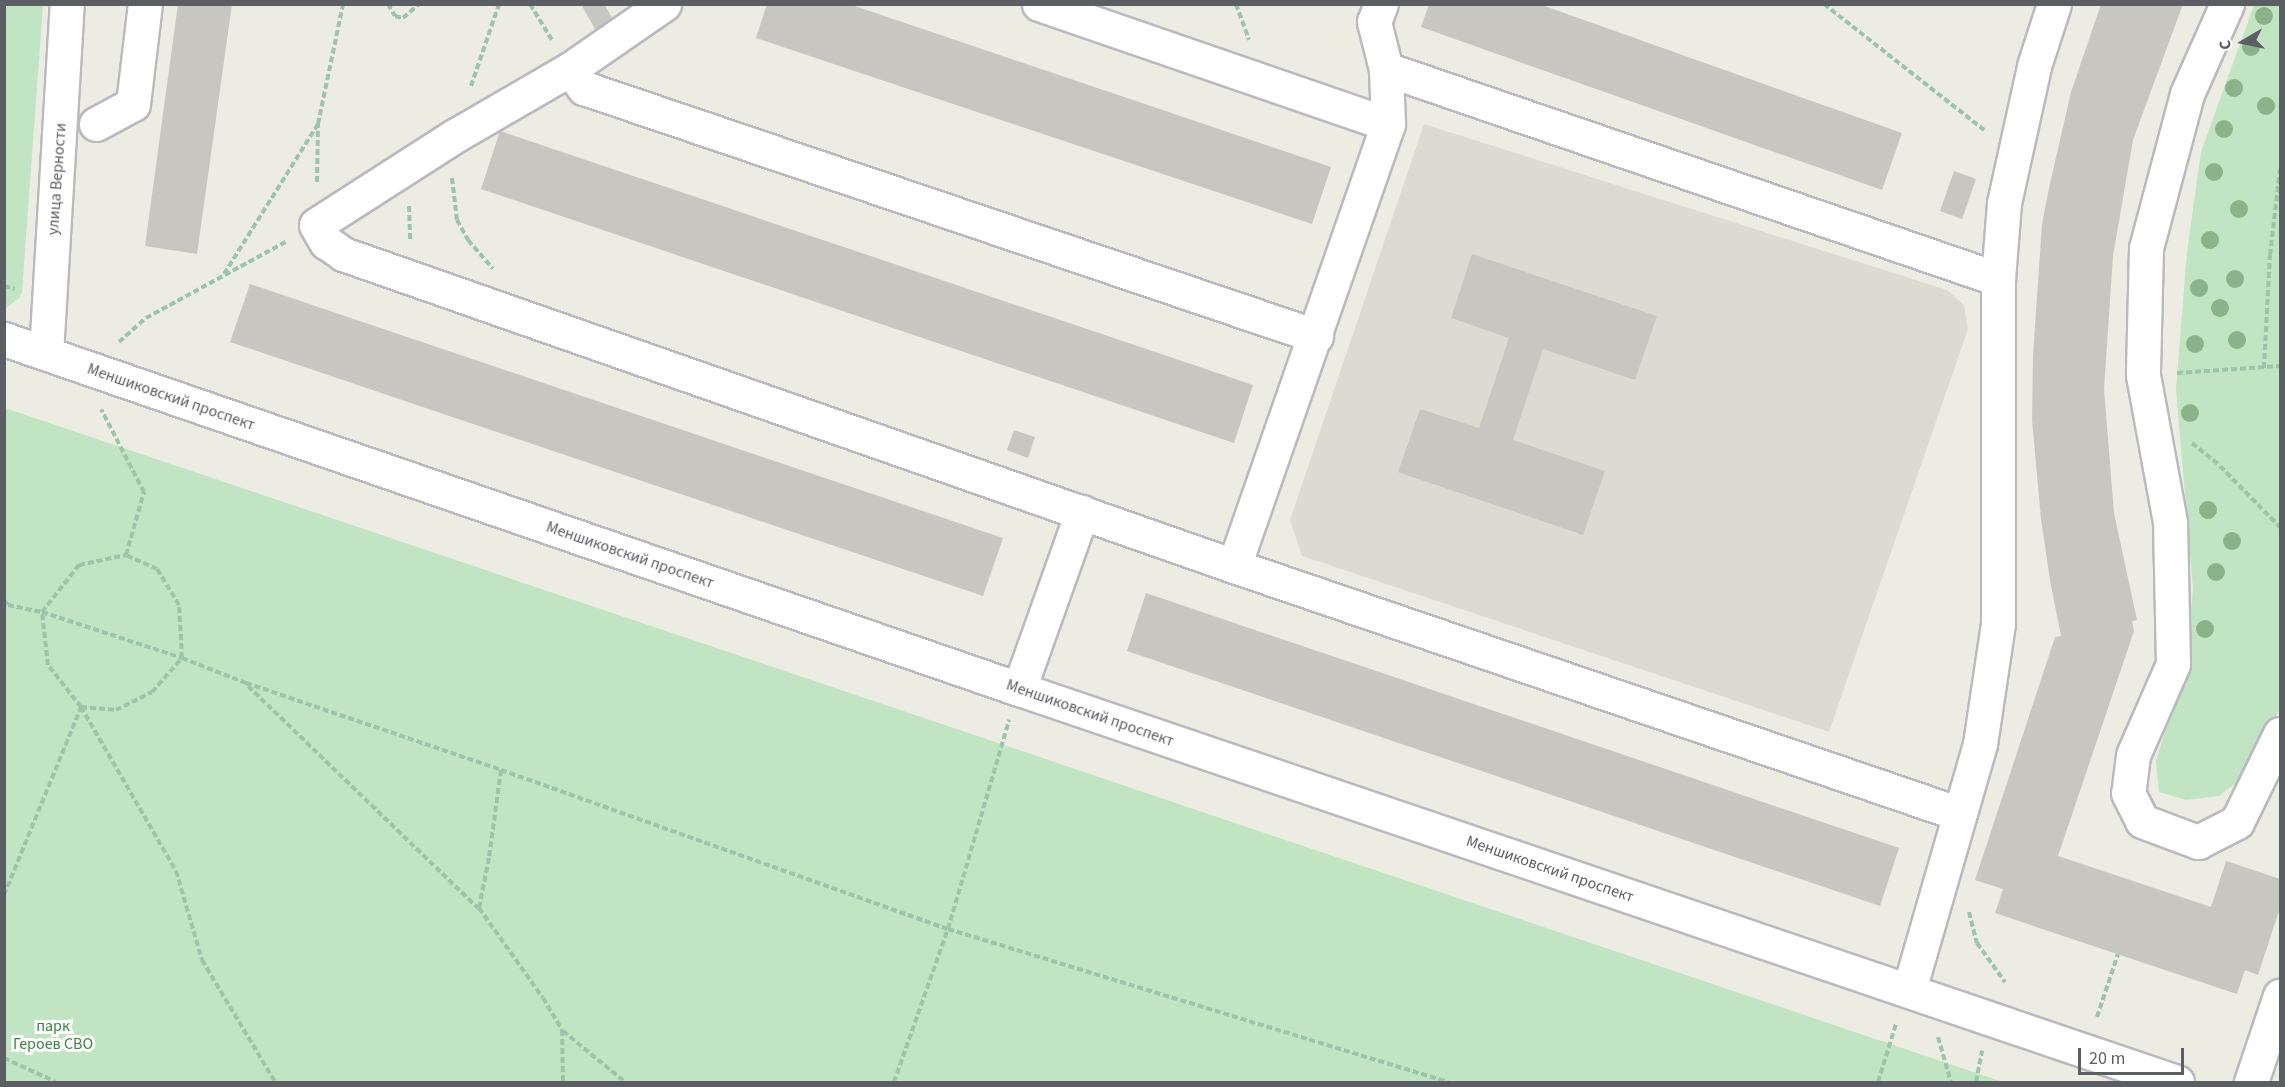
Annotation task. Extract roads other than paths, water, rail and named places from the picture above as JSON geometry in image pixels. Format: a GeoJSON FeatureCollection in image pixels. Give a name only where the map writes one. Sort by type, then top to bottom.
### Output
{"type":"FeatureCollection","features":[{"type":"Feature","properties":{"kind":"street","name":"улица Верности"},"geometry":{"type":"LineString","coordinates":[[46,353],[68,4]]}},
{"type":"Feature","properties":{"kind":"street"},"geometry":{"type":"LineString","coordinates":[[96,124],[133,104],[145,4]]}},
{"type":"Feature","properties":{"kind":"street"},"geometry":{"type":"LineString","coordinates":[[664,4],[570,69],[456,135],[316,225],[326,242],[343,254],[1234,566],[1960,814]]}},
{"type":"Feature","properties":{"kind":"street"},"geometry":{"type":"LineString","coordinates":[[1039,4],[1388,124]]}},
{"type":"Feature","properties":{"kind":"street"},"geometry":{"type":"LineString","coordinates":[[1234,566],[1388,124],[1386,69],[1374,22],[1381,4]]}},
{"type":"Feature","properties":{"kind":"street"},"geometry":{"type":"LineString","coordinates":[[1903,1004],[1980,744],[1998,624],[1998,279],[2004,203],[2034,66],[2054,4]]}},
{"type":"Feature","properties":{"kind":"street"},"geometry":{"type":"LineString","coordinates":[[2227,4],[2187,94],[2146,248],[2143,375],[2170,522],[2173,664],[2133,756],[2128,793],[2142,821],[2198,842],[2237,822],[2280,734]]}},
{"type":"Feature","properties":{"kind":"street"},"geometry":{"type":"LineString","coordinates":[[570,69],[584,88],[1316,336]]}},
{"type":"Feature","properties":{"kind":"street"},"geometry":{"type":"LineString","coordinates":[[1386,69],[1998,279]]}},
{"type":"Feature","properties":{"kind":"street","name":"Меншиковский проспект"},"geometry":{"type":"LineString","coordinates":[[4,339],[1019,689],[1903,1004],[2172,1082]]}},
{"type":"Feature","properties":{"kind":"street"},"geometry":{"type":"LineString","coordinates":[[1019,689],[1082,512]]}},
{"type":"Feature","properties":{"kind":"street"},"geometry":{"type":"LineString","coordinates":[[2251,1083],[2280,996]]}},
{"type":"Feature","properties":{"kind":"park label","name":"парк Героев СВО"},"geometry":{"type":"Point","coordinates":[53,1035]}}]}
